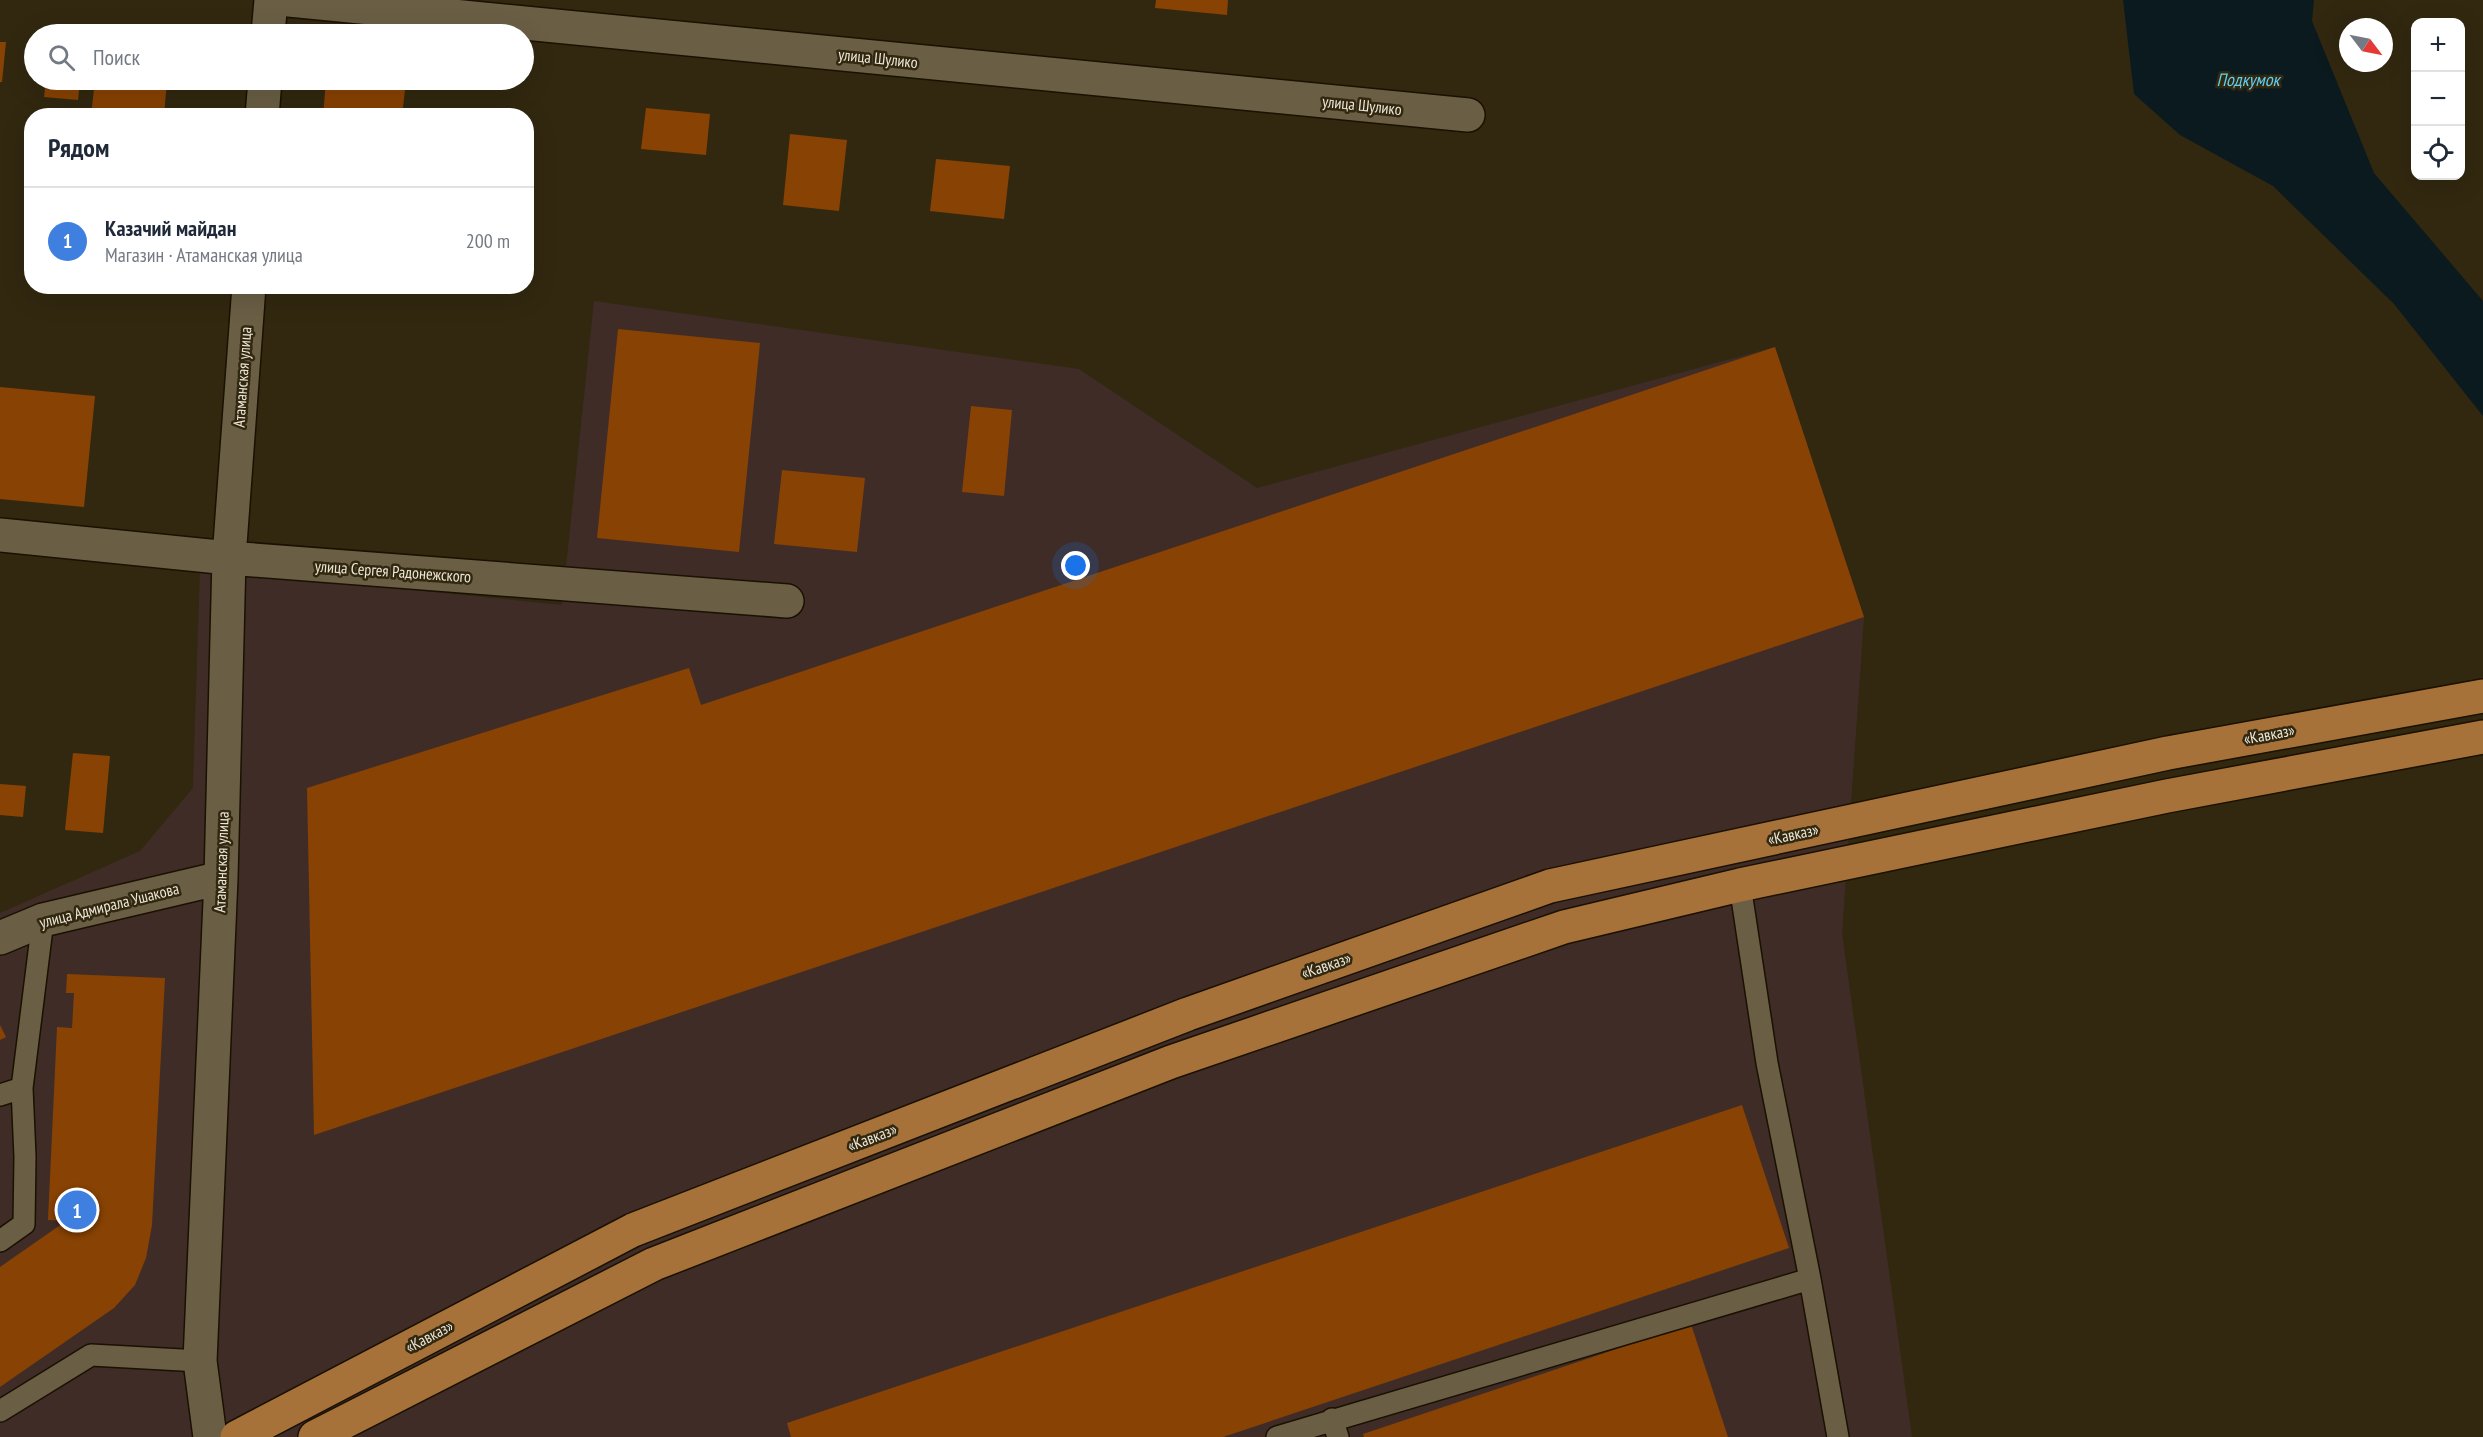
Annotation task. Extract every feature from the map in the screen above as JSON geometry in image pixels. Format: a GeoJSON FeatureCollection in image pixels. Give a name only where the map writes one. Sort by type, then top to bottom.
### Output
{"type":"FeatureCollection","features":[{"type":"Feature","properties":{"kind":"main road","name":"«Кавказ»"},"geometry":{"type":"LineString","coordinates":[[211,1434],[633,1230],[1188,1014],[1550,886],[2168,753],[2483,696]]}},
{"type":"Feature","properties":{"kind":"main road"},"geometry":{"type":"LineString","coordinates":[[315,1437],[654,1264],[1171,1062],[1564,927],[1740,885],[2167,796],[2483,737]]}},
{"type":"Feature","properties":{"kind":"street"},"geometry":{"type":"LineString","coordinates":[[269,24],[270,0]]}},
{"type":"Feature","properties":{"kind":"street","name":"улица Шулико"},"geometry":{"type":"LineString","coordinates":[[289,0],[1467,115]]}},
{"type":"Feature","properties":{"kind":"street"},"geometry":{"type":"LineString","coordinates":[[263,108],[264,90]]}},
{"type":"Feature","properties":{"kind":"street","name":"Атаманская улица"},"geometry":{"type":"LineString","coordinates":[[211,1434],[200,1361],[221,878],[229,558],[248,294]]}},
{"type":"Feature","properties":{"kind":"street","name":"улица Сергея Радонежского"},"geometry":{"type":"LineString","coordinates":[[0,535],[229,558],[787,601]]}},
{"type":"Feature","properties":{"kind":"street","name":"улица Адмирала Ушакова"},"geometry":{"type":"LineString","coordinates":[[0,938],[43,920],[221,878]]}},
{"type":"Feature","properties":{"kind":"lane"},"geometry":{"type":"LineString","coordinates":[[1740,885],[1767,1064],[1810,1279],[1838,1437]]}},
{"type":"Feature","properties":{"kind":"lane"},"geometry":{"type":"LineString","coordinates":[[0,1241],[24,1224],[26,1157],[22,1088],[43,920]]}},
{"type":"Feature","properties":{"kind":"lane"},"geometry":{"type":"LineString","coordinates":[[0,1095],[22,1088]]}},
{"type":"Feature","properties":{"kind":"lane"},"geometry":{"type":"LineString","coordinates":[[1277,1437],[1335,1428],[1810,1279]]}},
{"type":"Feature","properties":{"kind":"lane"},"geometry":{"type":"LineString","coordinates":[[0,1411],[91,1355],[200,1361]]}},
{"type":"Feature","properties":{"kind":"shaded area"},"geometry":{"type":"Polygon","coordinates":[[[594,301],[1079,369],[1257,488],[1775,347],[1864,617],[1842,933],[1912,1437],[0,1437],[0,913],[140,851],[193,788],[200,568],[562,605],[594,301]]]}},
{"type":"Feature","properties":{"kind":"water","name":"Подкумок"},"geometry":{"type":"Polygon","coordinates":[[[2123,0],[2314,0],[2312,21],[2374,173],[2483,301],[2483,416],[2394,304],[2273,186],[2180,135],[2134,94],[2123,0]]]}},
{"type":"Feature","properties":{"kind":"building"},"geometry":{"type":"Polygon","coordinates":[[[1156,0],[1228,0],[1227,15],[1155,8],[1156,0]]]}},
{"type":"Feature","properties":{"kind":"building"},"geometry":{"type":"Polygon","coordinates":[[[0,42],[6,42],[2,82],[0,82],[0,42]]]}},
{"type":"Feature","properties":{"kind":"building"},"geometry":{"type":"Polygon","coordinates":[[[45,90],[79,90],[78,100],[44,97],[45,90]]]}},
{"type":"Feature","properties":{"kind":"building"},"geometry":{"type":"Polygon","coordinates":[[[94,90],[166,90],[165,108],[92,108],[94,90]]]}},
{"type":"Feature","properties":{"kind":"building"},"geometry":{"type":"Polygon","coordinates":[[[325,90],[405,90],[403,108],[324,108],[325,90]]]}},
{"type":"Feature","properties":{"kind":"building"},"geometry":{"type":"Polygon","coordinates":[[[646,108],[710,114],[706,155],[641,149],[646,108]]]}},
{"type":"Feature","properties":{"kind":"building"},"geometry":{"type":"Polygon","coordinates":[[[790,134],[847,140],[839,211],[783,205],[790,134]]]}},
{"type":"Feature","properties":{"kind":"building"},"geometry":{"type":"Polygon","coordinates":[[[936,159],[1010,166],[1004,219],[930,211],[936,159]]]}},
{"type":"Feature","properties":{"kind":"building"},"geometry":{"type":"Polygon","coordinates":[[[618,329],[760,343],[739,552],[597,538],[618,329]]]}},
{"type":"Feature","properties":{"kind":"building"},"geometry":{"type":"Polygon","coordinates":[[[1775,347],[1864,617],[314,1135],[307,788],[689,668],[701,705],[1775,347]]]}},
{"type":"Feature","properties":{"kind":"building"},"geometry":{"type":"Polygon","coordinates":[[[0,387],[95,396],[84,507],[0,499],[0,387]]]}},
{"type":"Feature","properties":{"kind":"building"},"geometry":{"type":"Polygon","coordinates":[[[971,406],[1012,410],[1004,496],[962,492],[971,406]]]}},
{"type":"Feature","properties":{"kind":"building"},"geometry":{"type":"Polygon","coordinates":[[[782,470],[865,478],[857,552],[774,544],[782,470]]]}},
{"type":"Feature","properties":{"kind":"building"},"geometry":{"type":"Polygon","coordinates":[[[73,753],[110,756],[103,833],[65,830],[73,753]]]}},
{"type":"Feature","properties":{"kind":"building"},"geometry":{"type":"Polygon","coordinates":[[[0,784],[26,786],[23,817],[0,815],[0,784]]]}},
{"type":"Feature","properties":{"kind":"building"},"geometry":{"type":"Polygon","coordinates":[[[67,974],[165,978],[152,1225],[146,1258],[135,1285],[114,1308],[0,1387],[0,1267],[66,1221],[48,1220],[57,1027],[72,1028],[74,993],[66,993],[67,974]]]}},
{"type":"Feature","properties":{"kind":"building"},"geometry":{"type":"Polygon","coordinates":[[[0,1025],[6,1037],[0,1040],[0,1025]]]}},
{"type":"Feature","properties":{"kind":"building"},"geometry":{"type":"Polygon","coordinates":[[[1742,1105],[1789,1248],[1223,1437],[791,1437],[787,1423],[1742,1105]]]}},
{"type":"Feature","properties":{"kind":"building"},"geometry":{"type":"Polygon","coordinates":[[[1691,1324],[1728,1437],[1364,1437],[1363,1434],[1691,1324]]]}},
{"type":"Feature","properties":{"kind":"place","name":"Казачий майдан"},"geometry":{"type":"Point","coordinates":[77,1210]}}]}
